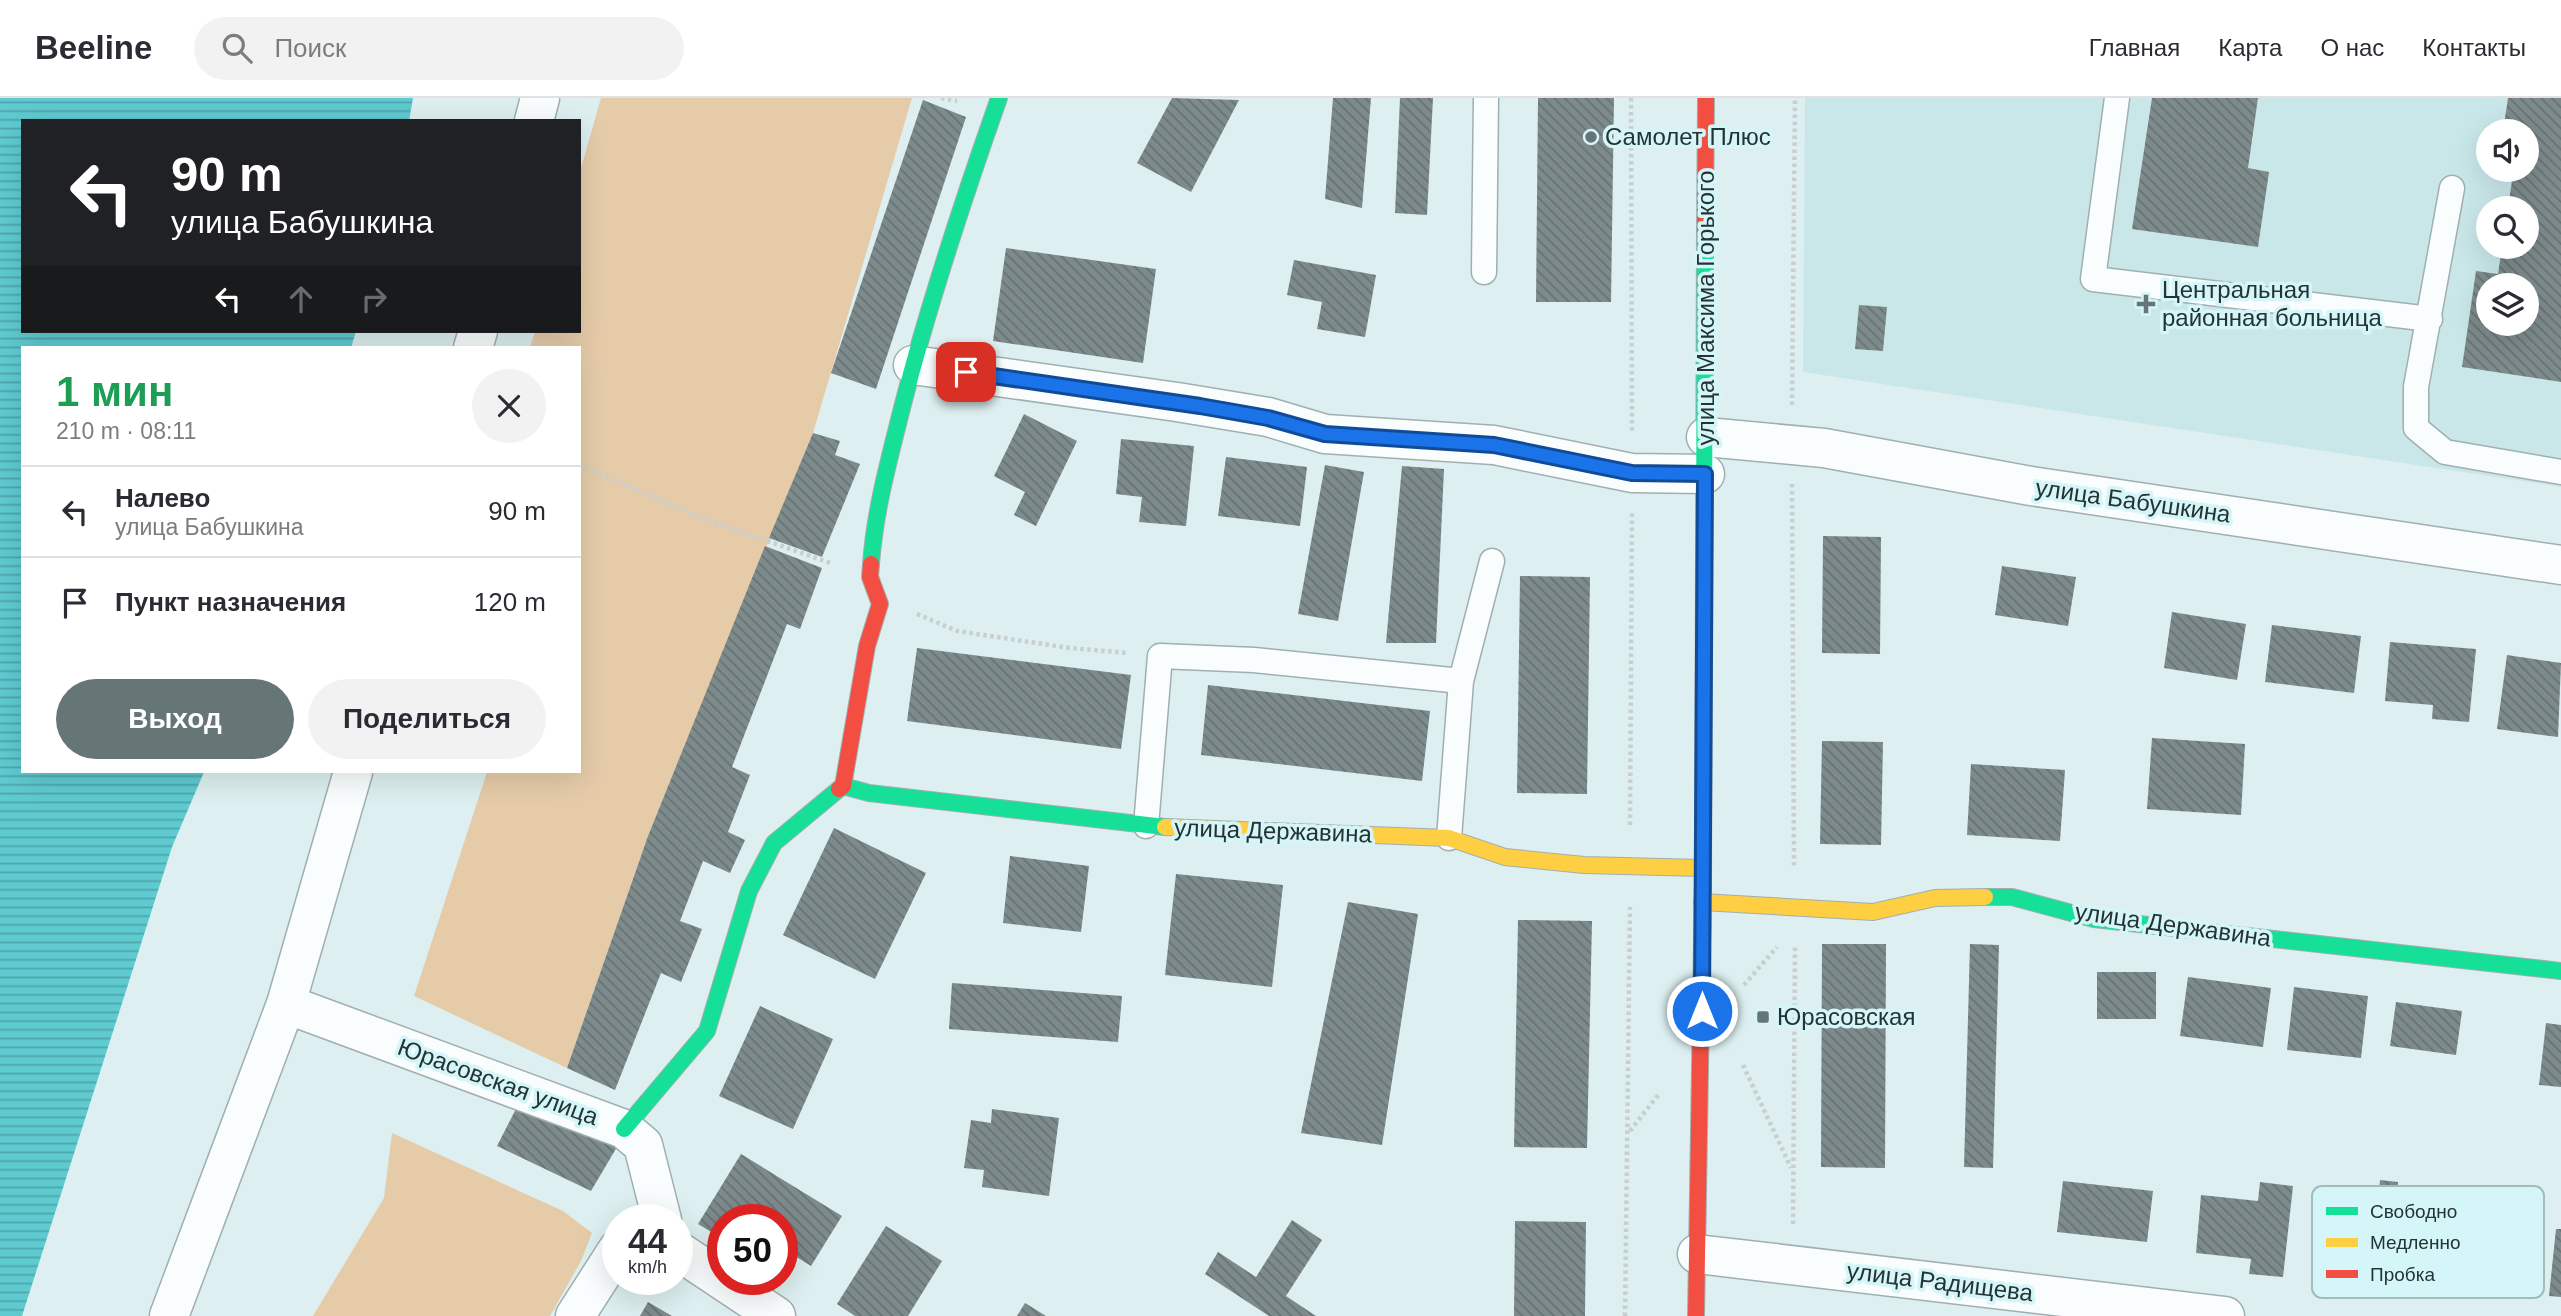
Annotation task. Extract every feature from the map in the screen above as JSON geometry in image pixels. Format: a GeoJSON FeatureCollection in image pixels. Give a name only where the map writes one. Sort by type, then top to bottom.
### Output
{"type":"FeatureCollection","features":[{"type":"Feature","properties":{"kind":"street"},"geometry":{"type":"LineString","coordinates":[[535,119],[540,98]]}},
{"type":"Feature","properties":{"kind":"street"},"geometry":{"type":"LineString","coordinates":[[624,1129],[667,1082],[707,1031],[749,891],[774,843],[843,786],[867,646],[880,604],[870,577],[875,515],[913,365],[952,231],[999,98]]}},
{"type":"Feature","properties":{"kind":"street","name":"улица Максима Горького"},"geometry":{"type":"LineString","coordinates":[[1696,1316],[1703,868],[1706,98]]}},
{"type":"Feature","properties":{"kind":"street","name":"улица Бабушкина"},"geometry":{"type":"LineString","coordinates":[[913,365],[1177,402],[1268,418],[1325,434],[1494,445],[1632,473],[1705,456],[1791,445],[1824,448],[2045,488],[2561,565]]}},
{"type":"Feature","properties":{"kind":"street"},"geometry":{"type":"LineString","coordinates":[[169,1316],[286,1004],[353,773]]}},
{"type":"Feature","properties":{"kind":"street","name":"улица Державина"},"geometry":{"type":"LineString","coordinates":[[843,786],[869,793],[1146,826],[1449,838],[1505,857],[1630,867],[1703,868]]}},
{"type":"Feature","properties":{"kind":"street","name":"улица Державина"},"geometry":{"type":"LineString","coordinates":[[1702,902],[1873,912],[1935,898],[2012,897],[2094,919],[2561,971]]}},
{"type":"Feature","properties":{"kind":"street","name":"Юрасовская улица"},"geometry":{"type":"LineString","coordinates":[[286,1004],[624,1129],[643,1146],[654,1204]]}},
{"type":"Feature","properties":{"kind":"street","name":"улица Радищева"},"geometry":{"type":"LineString","coordinates":[[1697,1254],[2225,1316]]}},
{"type":"Feature","properties":{"kind":"street"},"geometry":{"type":"LineString","coordinates":[[693,1262],[776,1316]]}},
{"type":"Feature","properties":{"kind":"street"},"geometry":{"type":"LineString","coordinates":[[575,1316],[602,1274]]}},
{"type":"Feature","properties":{"kind":"lane"},"geometry":{"type":"LineString","coordinates":[[1484,272],[1486,98]]}},
{"type":"Feature","properties":{"kind":"lane"},"geometry":{"type":"LineString","coordinates":[[2117,98],[2093,279],[2430,319]]}},
{"type":"Feature","properties":{"kind":"lane"},"geometry":{"type":"LineString","coordinates":[[2452,188],[2416,387],[2416,428],[2445,452],[2561,472]]}},
{"type":"Feature","properties":{"kind":"lane"},"geometry":{"type":"LineString","coordinates":[[1449,838],[1461,681],[1492,561]]}},
{"type":"Feature","properties":{"kind":"lane"},"geometry":{"type":"LineString","coordinates":[[1146,826],[1160,656],[1254,660],[1461,681]]}},
{"type":"Feature","properties":{"kind":"path"},"geometry":{"type":"LineString","coordinates":[[1625,1316],[1629,1132],[1631,98]]}},
{"type":"Feature","properties":{"kind":"path"},"geometry":{"type":"LineString","coordinates":[[1793,1265],[1795,928],[1791,445],[1795,98]]}},
{"type":"Feature","properties":{"kind":"path"},"geometry":{"type":"LineString","coordinates":[[581,466],[699,517],[870,577]]}},
{"type":"Feature","properties":{"kind":"path"},"geometry":{"type":"LineString","coordinates":[[880,604],[926,617],[957,631],[1070,648],[1160,656]]}},
{"type":"Feature","properties":{"kind":"path"},"geometry":{"type":"LineString","coordinates":[[1739,990],[1795,928]]}},
{"type":"Feature","properties":{"kind":"path"},"geometry":{"type":"LineString","coordinates":[[1742,1063],[1793,1172]]}},
{"type":"Feature","properties":{"kind":"path"},"geometry":{"type":"LineString","coordinates":[[1629,1132],[1658,1098],[1661,1088]]}},
{"type":"Feature","properties":{"kind":"shaded area"},"geometry":{"type":"Polygon","coordinates":[[[601,98],[912,98],[813,433],[648,836],[567,1068],[414,996],[487,773],[581,773],[581,346],[531,346],[534,333],[581,333],[581,168],[601,98]]]}},
{"type":"Feature","properties":{"kind":"shaded area","name":"Центральная районная больница"},"geometry":{"type":"Polygon","coordinates":[[[1805,98],[2561,98],[2561,487],[1803,372],[1805,98]]]}},
{"type":"Feature","properties":{"kind":"shaded area"},"geometry":{"type":"Polygon","coordinates":[[[392,1133],[563,1211],[592,1233],[581,1261],[550,1316],[313,1316],[384,1198],[392,1133]]]}},
{"type":"Feature","properties":{"kind":"water"},"geometry":{"type":"Polygon","coordinates":[[[0,98],[413,98],[409,119],[21,119],[21,333],[355,333],[352,346],[21,346],[21,773],[204,773],[172,847],[22,1316],[0,1316],[0,98]]]}},
{"type":"Feature","properties":{"kind":"building"},"geometry":{"type":"Polygon","coordinates":[[[1172,98],[1239,100],[1191,192],[1137,163],[1172,98]]]}},
{"type":"Feature","properties":{"kind":"building"},"geometry":{"type":"Polygon","coordinates":[[[1333,98],[1371,98],[1362,208],[1325,199],[1333,98]]]}},
{"type":"Feature","properties":{"kind":"building"},"geometry":{"type":"Polygon","coordinates":[[[1400,98],[1433,98],[1427,215],[1395,213],[1400,98]]]}},
{"type":"Feature","properties":{"kind":"building"},"geometry":{"type":"Polygon","coordinates":[[[1538,98],[1614,98],[1611,302],[1536,302],[1538,98]]]}},
{"type":"Feature","properties":{"kind":"building"},"geometry":{"type":"Polygon","coordinates":[[[2152,98],[2258,98],[2248,168],[2269,172],[2258,247],[2132,229],[2152,98]]]}},
{"type":"Feature","properties":{"kind":"building"},"geometry":{"type":"Polygon","coordinates":[[[2508,98],[2561,98],[2561,382],[2462,367],[2476,271],[2491,273],[2476,273],[2476,336],[2539,336],[2539,273],[2498,273],[2500,259],[2539,259],[2539,196],[2510,196],[2512,182],[2539,182],[2539,119],[2505,119],[2508,98]]]}},
{"type":"Feature","properties":{"kind":"building"},"geometry":{"type":"Polygon","coordinates":[[[923,100],[966,117],[876,389],[831,373],[923,100]]]}},
{"type":"Feature","properties":{"kind":"building"},"geometry":{"type":"Polygon","coordinates":[[[1006,248],[1156,269],[1143,363],[993,341],[1006,248]]]}},
{"type":"Feature","properties":{"kind":"building"},"geometry":{"type":"Polygon","coordinates":[[[1294,260],[1376,275],[1365,337],[1317,329],[1322,302],[1287,295],[1294,260]]]}},
{"type":"Feature","properties":{"kind":"building"},"geometry":{"type":"Polygon","coordinates":[[[1859,305],[1887,307],[1883,351],[1855,349],[1859,305]]]}},
{"type":"Feature","properties":{"kind":"building"},"geometry":{"type":"Polygon","coordinates":[[[1024,414],[1077,441],[1036,526],[1014,515],[1025,492],[994,476],[1024,414]]]}},
{"type":"Feature","properties":{"kind":"building"},"geometry":{"type":"Polygon","coordinates":[[[813,433],[840,441],[835,455],[860,464],[822,557],[769,538],[813,433]]]}},
{"type":"Feature","properties":{"kind":"building"},"geometry":{"type":"Polygon","coordinates":[[[1121,439],[1194,446],[1186,526],[1139,522],[1142,497],[1116,494],[1121,439]]]}},
{"type":"Feature","properties":{"kind":"building"},"geometry":{"type":"Polygon","coordinates":[[[1226,457],[1307,467],[1300,526],[1218,516],[1226,457]]]}},
{"type":"Feature","properties":{"kind":"building"},"geometry":{"type":"Polygon","coordinates":[[[1325,465],[1364,472],[1338,621],[1298,614],[1325,465]]]}},
{"type":"Feature","properties":{"kind":"building"},"geometry":{"type":"Polygon","coordinates":[[[1402,466],[1444,469],[1436,643],[1386,643],[1402,466]]]}},
{"type":"Feature","properties":{"kind":"building"},"geometry":{"type":"Polygon","coordinates":[[[1823,536],[1881,537],[1880,654],[1822,653],[1823,536]]]}},
{"type":"Feature","properties":{"kind":"building"},"geometry":{"type":"Polygon","coordinates":[[[765,546],[822,568],[800,629],[787,624],[732,767],[750,775],[728,832],[745,840],[730,873],[703,861],[680,921],[702,929],[681,982],[661,973],[615,1090],[567,1068],[648,836],[765,546]]]}},
{"type":"Feature","properties":{"kind":"building"},"geometry":{"type":"Polygon","coordinates":[[[2002,566],[2076,577],[2068,626],[1995,615],[2002,566]]]}},
{"type":"Feature","properties":{"kind":"building"},"geometry":{"type":"Polygon","coordinates":[[[1520,576],[1590,577],[1587,794],[1517,793],[1520,576]]]}},
{"type":"Feature","properties":{"kind":"building"},"geometry":{"type":"Polygon","coordinates":[[[2172,612],[2246,624],[2237,680],[2164,668],[2172,612]]]}},
{"type":"Feature","properties":{"kind":"building"},"geometry":{"type":"Polygon","coordinates":[[[2272,625],[2361,636],[2354,693],[2265,682],[2272,625]]]}},
{"type":"Feature","properties":{"kind":"building"},"geometry":{"type":"Polygon","coordinates":[[[2390,642],[2476,649],[2469,722],[2432,719],[2433,705],[2385,701],[2390,642]]]}},
{"type":"Feature","properties":{"kind":"building"},"geometry":{"type":"Polygon","coordinates":[[[917,648],[1131,675],[1121,749],[907,721],[917,648]]]}},
{"type":"Feature","properties":{"kind":"building"},"geometry":{"type":"Polygon","coordinates":[[[2507,655],[2561,663],[2558,737],[2497,729],[2507,655]]]}},
{"type":"Feature","properties":{"kind":"building"},"geometry":{"type":"Polygon","coordinates":[[[1208,685],[1430,711],[1422,781],[1201,755],[1208,685]]]}},
{"type":"Feature","properties":{"kind":"building"},"geometry":{"type":"Polygon","coordinates":[[[2152,738],[2245,744],[2241,815],[2147,809],[2152,738]]]}},
{"type":"Feature","properties":{"kind":"building"},"geometry":{"type":"Polygon","coordinates":[[[1822,741],[1883,742],[1881,845],[1820,844],[1822,741]]]}},
{"type":"Feature","properties":{"kind":"building"},"geometry":{"type":"Polygon","coordinates":[[[1971,764],[2065,770],[2060,841],[1967,835],[1971,764]]]}},
{"type":"Feature","properties":{"kind":"building"},"geometry":{"type":"Polygon","coordinates":[[[834,828],[926,873],[875,979],[783,935],[834,828]]]}},
{"type":"Feature","properties":{"kind":"building"},"geometry":{"type":"Polygon","coordinates":[[[1010,856],[1089,866],[1081,932],[1003,923],[1010,856]]]}},
{"type":"Feature","properties":{"kind":"building"},"geometry":{"type":"Polygon","coordinates":[[[1176,874],[1283,885],[1272,987],[1165,975],[1176,874]]]}},
{"type":"Feature","properties":{"kind":"building"},"geometry":{"type":"Polygon","coordinates":[[[1348,902],[1418,914],[1382,1145],[1301,1133],[1348,902]]]}},
{"type":"Feature","properties":{"kind":"building"},"geometry":{"type":"Polygon","coordinates":[[[1518,920],[1592,921],[1587,1148],[1514,1147],[1518,920]]]}},
{"type":"Feature","properties":{"kind":"building"},"geometry":{"type":"Polygon","coordinates":[[[1822,944],[1886,944],[1885,1168],[1821,1167],[1822,944]]]}},
{"type":"Feature","properties":{"kind":"building"},"geometry":{"type":"Polygon","coordinates":[[[1970,944],[1999,945],[1993,1168],[1964,1167],[1970,944]]]}},
{"type":"Feature","properties":{"kind":"building"},"geometry":{"type":"Polygon","coordinates":[[[2097,972],[2156,972],[2156,1019],[2097,1019],[2097,972]]]}},
{"type":"Feature","properties":{"kind":"building"},"geometry":{"type":"Polygon","coordinates":[[[2188,977],[2271,988],[2263,1047],[2180,1036],[2188,977]]]}},
{"type":"Feature","properties":{"kind":"building"},"geometry":{"type":"Polygon","coordinates":[[[952,983],[1122,996],[1118,1042],[949,1029],[952,983]]]}},
{"type":"Feature","properties":{"kind":"building"},"geometry":{"type":"Polygon","coordinates":[[[2294,987],[2368,996],[2361,1058],[2287,1050],[2294,987]]]}},
{"type":"Feature","properties":{"kind":"building"},"geometry":{"type":"Polygon","coordinates":[[[2396,1002],[2462,1011],[2456,1055],[2390,1046],[2396,1002]]]}},
{"type":"Feature","properties":{"kind":"building"},"geometry":{"type":"Polygon","coordinates":[[[760,1006],[833,1039],[793,1129],[719,1096],[760,1006]]]}},
{"type":"Feature","properties":{"kind":"building"},"geometry":{"type":"Polygon","coordinates":[[[2546,1023],[2561,1025],[2561,1087],[2539,1085],[2546,1023]]]}},
{"type":"Feature","properties":{"kind":"building"},"geometry":{"type":"Polygon","coordinates":[[[520,1101],[617,1147],[591,1191],[497,1146],[520,1101]]]}},
{"type":"Feature","properties":{"kind":"building"},"geometry":{"type":"Polygon","coordinates":[[[992,1109],[1059,1118],[1049,1196],[982,1187],[984,1170],[964,1168],[971,1120],[991,1123],[992,1109]]]}},
{"type":"Feature","properties":{"kind":"building"},"geometry":{"type":"Polygon","coordinates":[[[741,1154],[842,1216],[811,1266],[798,1258],[798,1204],[710,1204],[741,1154]]]}},
{"type":"Feature","properties":{"kind":"building"},"geometry":{"type":"Polygon","coordinates":[[[2380,1180],[2398,1182],[2398,1186],[2379,1186],[2380,1180]]]}},
{"type":"Feature","properties":{"kind":"building"},"geometry":{"type":"Polygon","coordinates":[[[2063,1181],[2153,1191],[2147,1242],[2057,1232],[2063,1181]]]}},
{"type":"Feature","properties":{"kind":"building"},"geometry":{"type":"Polygon","coordinates":[[[2260,1182],[2293,1186],[2283,1277],[2249,1274],[2251,1259],[2196,1253],[2201,1195],[2258,1201],[2260,1182]]]}},
{"type":"Feature","properties":{"kind":"building"},"geometry":{"type":"Polygon","coordinates":[[[707,1209],[707,1229],[698,1224],[707,1209]]]}},
{"type":"Feature","properties":{"kind":"building"},"geometry":{"type":"Polygon","coordinates":[[[1292,1220],[1322,1240],[1286,1296],[1316,1316],[1269,1316],[1205,1274],[1218,1252],[1256,1277],[1292,1220]]]}},
{"type":"Feature","properties":{"kind":"building"},"geometry":{"type":"Polygon","coordinates":[[[1515,1221],[1586,1222],[1585,1316],[1514,1316],[1515,1221]]]}},
{"type":"Feature","properties":{"kind":"building"},"geometry":{"type":"Polygon","coordinates":[[[886,1226],[942,1261],[908,1316],[855,1316],[837,1304],[886,1226]]]}},
{"type":"Feature","properties":{"kind":"building"},"geometry":{"type":"Polygon","coordinates":[[[2556,1229],[2561,1229],[2561,1297],[2549,1296],[2556,1229]]]}},
{"type":"Feature","properties":{"kind":"building"},"geometry":{"type":"Polygon","coordinates":[[[648,1302],[672,1316],[640,1316],[648,1302]]]}},
{"type":"Feature","properties":{"kind":"building"},"geometry":{"type":"Polygon","coordinates":[[[1025,1303],[1046,1316],[1017,1316],[1025,1303]]]}},
{"type":"Feature","properties":{"kind":"traffic: fast"},"geometry":{"type":"LineString","coordinates":[[871,564],[883,485],[912,369],[947,252],[999,98]]}},
{"type":"Feature","properties":{"kind":"traffic: fast"},"geometry":{"type":"LineString","coordinates":[[1703,883],[1705,229]]}},
{"type":"Feature","properties":{"kind":"traffic: fast"},"geometry":{"type":"LineString","coordinates":[[843,786],[869,793],[1165,827]]}},
{"type":"Feature","properties":{"kind":"traffic: fast"},"geometry":{"type":"LineString","coordinates":[[624,1129],[707,1031],[749,891],[774,843],[839,789]]}},
{"type":"Feature","properties":{"kind":"traffic: fast"},"geometry":{"type":"LineString","coordinates":[[1985,897],[2012,897],[2094,919],[2561,971]]}},
{"type":"Feature","properties":{"kind":"traffic: slow"},"geometry":{"type":"LineString","coordinates":[[1165,827],[1449,838],[1505,857],[1584,865],[1703,868]]}},
{"type":"Feature","properties":{"kind":"traffic: slow"},"geometry":{"type":"LineString","coordinates":[[1702,902],[1873,912],[1935,898],[1985,897]]}},
{"type":"Feature","properties":{"kind":"traffic: jam"},"geometry":{"type":"LineString","coordinates":[[1705,229],[1706,98]]}},
{"type":"Feature","properties":{"kind":"traffic: jam"},"geometry":{"type":"LineString","coordinates":[[839,789],[843,786],[867,646],[880,604],[870,577],[871,564]]}},
{"type":"Feature","properties":{"kind":"traffic: jam"},"geometry":{"type":"LineString","coordinates":[[1696,1316],[1703,883]]}},
{"type":"Feature","properties":{"kind":"place","name":"Самолет Плюс"},"geometry":{"type":"Point","coordinates":[1591,137]}},
{"type":"Feature","properties":{"kind":"place","name":"Центральная районная больница"},"geometry":{"type":"Point","coordinates":[2146,304]}},
{"type":"Feature","properties":{"kind":"place","name":"Юрасовская"},"geometry":{"type":"Point","coordinates":[1763,1017]}},
{"type":"Feature","properties":{"kind":"route"},"geometry":{"type":"LineString","coordinates":[[966,372],[1177,402],[1268,418],[1325,434],[1494,445],[1632,473],[1705,474],[1702,1011]]}}]}
